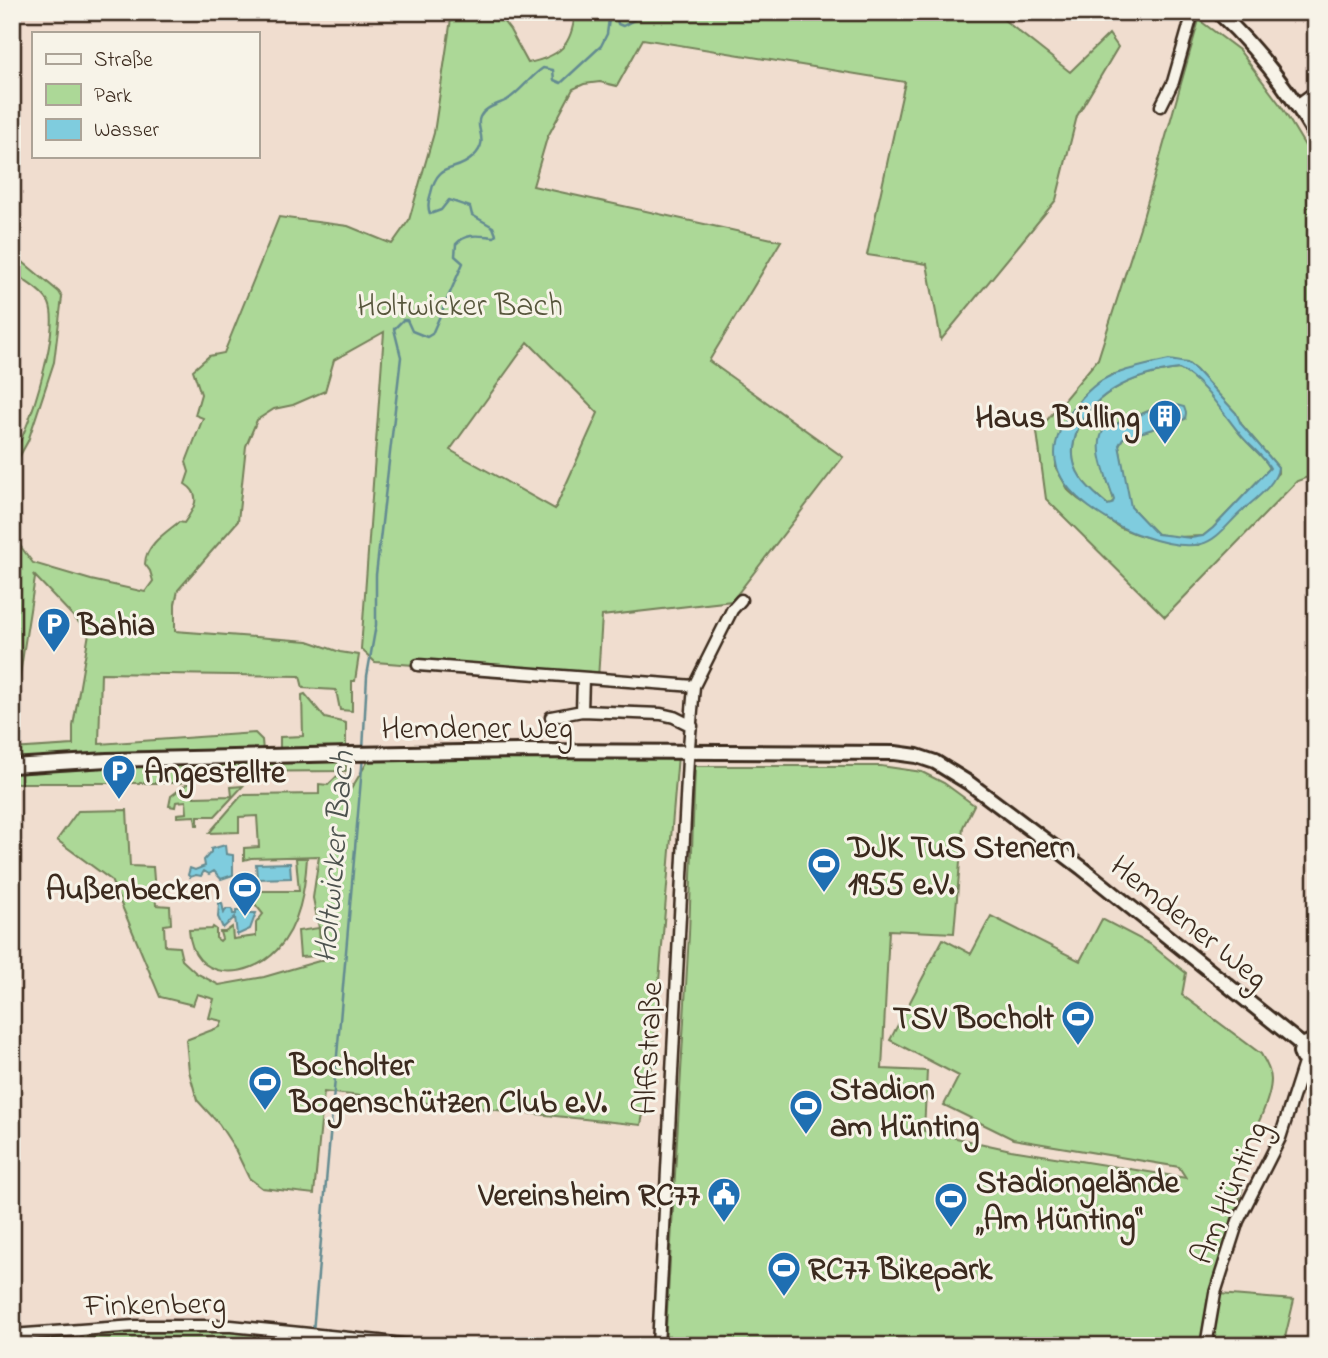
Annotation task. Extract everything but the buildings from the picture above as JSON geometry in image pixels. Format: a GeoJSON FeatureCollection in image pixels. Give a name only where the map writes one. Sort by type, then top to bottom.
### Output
{"type":"FeatureCollection","features":[{"type":"Feature","properties":{"kind":"street"},"geometry":{"type":"LineString","coordinates":[[1161,106],[1173,82],[1193,12]]}},
{"type":"Feature","properties":{"kind":"street"},"geometry":{"type":"LineString","coordinates":[[1218,12],[1254,47],[1297,105],[1316,136]]}},
{"type":"Feature","properties":{"kind":"street"},"geometry":{"type":"LineString","coordinates":[[1297,105],[1316,91]]}},
{"type":"Feature","properties":{"kind":"street"},"geometry":{"type":"LineString","coordinates":[[689,753],[694,686],[732,610],[741,600]]}},
{"type":"Feature","properties":{"kind":"street","name":"Hemdener Weg"},"geometry":{"type":"LineString","coordinates":[[418,665],[694,686]]}},
{"type":"Feature","properties":{"kind":"street","name":"Hemdener Weg"},"geometry":{"type":"LineString","coordinates":[[582,711],[583,679]]}},
{"type":"Feature","properties":{"kind":"street","name":"Hemdener Weg"},"geometry":{"type":"LineString","coordinates":[[551,717],[582,711],[661,714],[692,726]]}},
{"type":"Feature","properties":{"kind":"street","name":"Hemdener Weg"},"geometry":{"type":"LineString","coordinates":[[12,766],[107,760],[520,751],[895,753],[917,756],[935,762],[969,783],[1312,1043],[1300,1055],[1310,1059]]}},
{"type":"Feature","properties":{"kind":"street","name":"Alffstraße"},"geometry":{"type":"LineString","coordinates":[[658,1346],[689,753]]}},
{"type":"Feature","properties":{"kind":"street","name":"Am Hünting"},"geometry":{"type":"LineString","coordinates":[[1206,1346],[1215,1293],[1238,1221],[1280,1138],[1310,1059]]}},
{"type":"Feature","properties":{"kind":"street","name":"Finkenberg"},"geometry":{"type":"LineString","coordinates":[[12,1335],[135,1326],[231,1326],[379,1343]]}},
{"type":"Feature","properties":{"kind":"street"},"geometry":{"type":"LineString","coordinates":[[379,1343],[415,1346]]}},
{"type":"Feature","properties":{"kind":"green space"},"geometry":{"type":"Polygon","coordinates":[[[452,12],[496,12],[510,30],[528,63],[548,57],[562,48],[571,33],[575,12],[994,12],[1070,72],[1109,34],[1118,47],[1077,116],[1056,200],[941,340],[927,264],[867,255],[905,82],[643,39],[617,86],[600,82],[573,89],[547,138],[533,186],[781,241],[709,361],[843,457],[732,601],[602,616],[598,679],[375,662],[361,649],[384,332],[334,360],[325,391],[293,405],[274,409],[257,420],[246,446],[238,521],[178,590],[175,604],[175,631],[308,641],[340,652],[359,655],[355,681],[352,681],[352,711],[340,710],[336,690],[303,688],[300,676],[101,673],[99,744],[255,733],[262,740],[263,751],[280,750],[280,737],[303,736],[302,695],[305,694],[325,718],[346,723],[346,771],[210,772],[180,783],[12,783],[12,749],[73,745],[73,726],[89,633],[33,574],[35,578],[12,726],[12,535],[33,563],[145,592],[153,581],[145,564],[148,551],[179,522],[184,523],[195,502],[194,493],[185,484],[189,472],[186,462],[203,418],[195,415],[201,394],[193,370],[209,356],[224,353],[279,217],[348,226],[392,244],[409,220],[434,133],[452,12]],[[528,342],[450,450],[555,509],[598,413],[528,342]]]}},
{"type":"Feature","properties":{"kind":"green space"},"geometry":{"type":"Polygon","coordinates":[[[1199,20],[1239,50],[1281,106],[1316,164],[1316,474],[1297,481],[1165,617],[1046,499],[1037,432],[1098,359],[1142,221],[1199,20]],[[1156,363],[1112,375],[1101,381],[1084,395],[1068,416],[1057,445],[1056,468],[1069,491],[1119,527],[1161,541],[1198,545],[1222,530],[1278,473],[1278,467],[1241,424],[1236,413],[1187,363],[1156,363]]]}},
{"type":"Feature","properties":{"kind":"green space"},"geometry":{"type":"Polygon","coordinates":[[[12,253],[62,297],[54,362],[28,441],[12,470],[14,455],[28,423],[44,369],[49,349],[51,315],[49,303],[42,294],[12,272],[12,253]]]}},
{"type":"Feature","properties":{"kind":"green space"},"geometry":{"type":"Polygon","coordinates":[[[1179,369],[1197,380],[1270,468],[1203,536],[1177,537],[1157,534],[1131,507],[1128,498],[1119,445],[1123,438],[1185,419],[1169,403],[1113,425],[1106,476],[1114,500],[1112,504],[1108,505],[1087,486],[1073,461],[1073,447],[1080,425],[1088,411],[1100,399],[1129,382],[1179,369]]]}},
{"type":"Feature","properties":{"kind":"green space"},"geometry":{"type":"Polygon","coordinates":[[[678,755],[652,1065],[641,1125],[324,1092],[314,1194],[262,1188],[249,1178],[219,1124],[197,1100],[189,1071],[186,1040],[220,1027],[222,1021],[209,1018],[214,999],[197,994],[193,1005],[160,997],[111,880],[57,840],[78,811],[127,810],[130,866],[153,867],[156,905],[170,906],[171,924],[164,925],[165,946],[179,947],[182,960],[196,973],[219,985],[264,977],[326,959],[319,929],[321,956],[300,957],[298,931],[319,928],[313,898],[319,856],[244,860],[244,848],[259,847],[257,816],[239,817],[239,832],[209,833],[242,795],[319,794],[319,784],[328,785],[339,774],[346,776],[345,799],[368,761],[678,755]]]}},
{"type":"Feature","properties":{"kind":"green space"},"geometry":{"type":"Polygon","coordinates":[[[695,766],[881,766],[922,772],[944,783],[974,805],[963,827],[954,933],[889,930],[882,1069],[927,1071],[924,1131],[1011,1150],[1186,1178],[1179,1167],[1013,1139],[944,1105],[959,1076],[890,1040],[943,939],[971,954],[991,916],[1080,961],[1102,919],[1150,944],[1186,973],[1182,995],[1261,1054],[1270,1073],[1270,1091],[1261,1118],[1229,1184],[1243,1187],[1206,1311],[1200,1346],[665,1346],[689,934],[695,766]]]}},
{"type":"Feature","properties":{"kind":"green space"},"geometry":{"type":"Polygon","coordinates":[[[187,784],[192,784],[194,797],[232,796],[231,787],[243,786],[215,816],[198,816],[196,825],[195,816],[177,817],[177,814],[187,813],[186,801],[176,802],[175,807],[169,806],[171,796],[187,784]]]}},
{"type":"Feature","properties":{"kind":"green space"},"geometry":{"type":"Polygon","coordinates":[[[296,858],[307,858],[303,894],[291,929],[277,950],[265,960],[237,971],[223,971],[200,959],[192,947],[189,930],[213,927],[216,929],[216,938],[220,941],[220,932],[232,927],[233,939],[256,936],[256,923],[263,914],[250,898],[250,891],[299,891],[296,858]]]}},
{"type":"Feature","properties":{"kind":"green space"},"geometry":{"type":"Polygon","coordinates":[[[1219,1294],[1294,1300],[1283,1346],[1210,1346],[1219,1294]]]}},
{"type":"Feature","properties":{"kind":"green space"},"geometry":{"type":"Polygon","coordinates":[[[128,1333],[286,1334],[304,1338],[303,1346],[12,1346],[12,1339],[128,1333]]]}},
{"type":"Feature","properties":{"kind":"water"},"geometry":{"type":"Polygon","coordinates":[[[1169,360],[1187,363],[1196,370],[1236,413],[1241,424],[1278,467],[1274,480],[1264,491],[1218,535],[1201,544],[1179,545],[1164,542],[1119,526],[1096,512],[1070,490],[1057,466],[1057,440],[1063,425],[1086,394],[1113,375],[1169,360]],[[1179,369],[1145,376],[1114,389],[1100,399],[1088,411],[1080,425],[1074,442],[1073,456],[1076,469],[1084,482],[1108,505],[1112,504],[1114,500],[1100,455],[1104,429],[1169,403],[1184,407],[1185,419],[1123,438],[1119,445],[1131,507],[1157,534],[1191,538],[1203,536],[1213,528],[1270,468],[1204,389],[1179,369]]]}},
{"type":"Feature","properties":{"kind":"water"},"geometry":{"type":"Polygon","coordinates":[[[225,845],[226,854],[233,855],[233,875],[221,879],[214,871],[209,874],[204,871],[201,876],[188,875],[190,868],[195,870],[205,866],[204,860],[211,849],[225,845]]]}},
{"type":"Feature","properties":{"kind":"water"},"geometry":{"type":"Polygon","coordinates":[[[290,863],[291,878],[257,879],[256,864],[290,863]]]}},
{"type":"Feature","properties":{"kind":"water","name":"Außenbecken"},"geometry":{"type":"Polygon","coordinates":[[[219,903],[222,903],[224,913],[226,909],[232,909],[233,914],[236,914],[236,911],[256,913],[250,929],[237,935],[235,917],[223,928],[218,917],[219,903]]]}},
{"type":"Feature","properties":{"kind":"waterway","name":"Holtwicker Bach"},"geometry":{"type":"LineString","coordinates":[[363,750],[367,676],[376,625],[376,575],[401,357],[394,329],[403,320],[407,320],[412,331],[427,337],[432,334],[463,263],[455,256],[456,244],[469,236],[496,235],[493,227],[472,215],[470,207],[449,200],[441,210],[430,214],[429,203],[434,183],[442,172],[466,162],[478,151],[482,140],[479,121],[485,111],[512,97],[543,68],[553,70],[554,80],[561,83],[601,46],[607,34],[609,19],[616,14],[618,24],[623,26],[634,20],[639,12]]}},
{"type":"Feature","properties":{"kind":"waterway","name":"Holtwicker Bach"},"geometry":{"type":"LineString","coordinates":[[313,1332],[363,756]]}},
{"type":"Feature","properties":{"kind":"place","name":"Haus Bülling"},"geometry":{"type":"Point","coordinates":[1165,446]}},
{"type":"Feature","properties":{"kind":"place","name":"Bahia"},"geometry":{"type":"Point","coordinates":[54,654]}},
{"type":"Feature","properties":{"kind":"place","name":"Angestellte"},"geometry":{"type":"Point","coordinates":[119,801]}},
{"type":"Feature","properties":{"kind":"place","name":"DJK TuS Stenern 1955 e.V."},"geometry":{"type":"Point","coordinates":[824,894]}},
{"type":"Feature","properties":{"kind":"place","name":"Außenbecken"},"geometry":{"type":"Point","coordinates":[245,918]}},
{"type":"Feature","properties":{"kind":"place","name":"TSV Bocholt"},"geometry":{"type":"Point","coordinates":[1078,1047]}},
{"type":"Feature","properties":{"kind":"place","name":"Bocholter Bogenschützen Club e.V."},"geometry":{"type":"Point","coordinates":[265,1112]}},
{"type":"Feature","properties":{"kind":"place","name":"Stadion am Hünting"},"geometry":{"type":"Point","coordinates":[806,1136]}},
{"type":"Feature","properties":{"kind":"place","name":"Vereinsheim RC77"},"geometry":{"type":"Point","coordinates":[724,1224]}},
{"type":"Feature","properties":{"kind":"place","name":"Stadiongelände „Am Hünting“"},"geometry":{"type":"Point","coordinates":[951,1229]}},
{"type":"Feature","properties":{"kind":"place","name":"RC77 Bikepark"},"geometry":{"type":"Point","coordinates":[784,1298]}}]}
